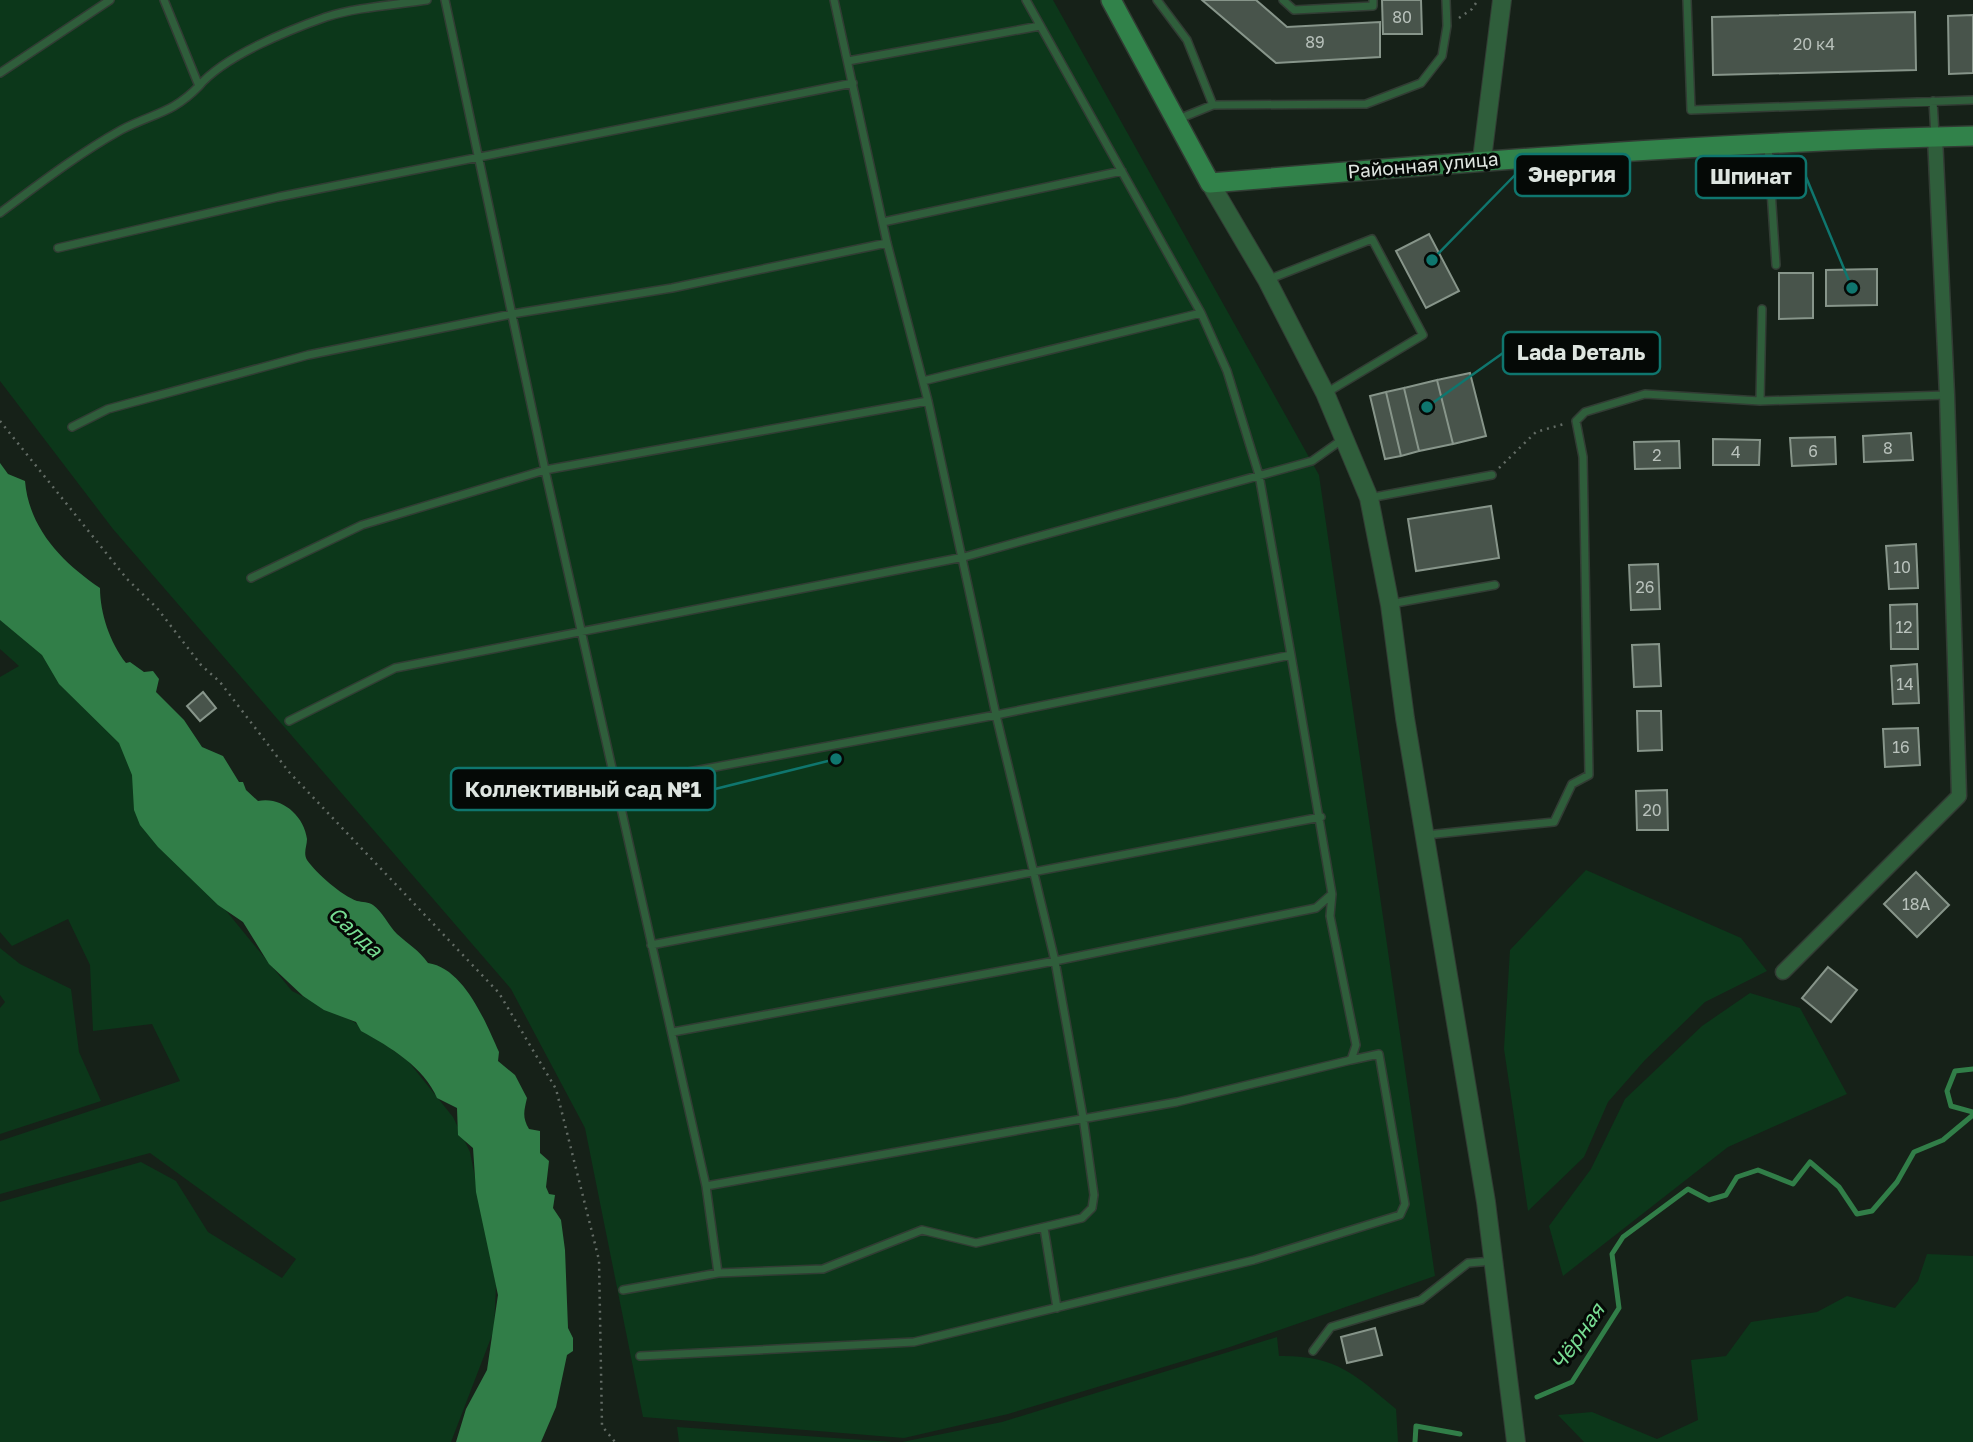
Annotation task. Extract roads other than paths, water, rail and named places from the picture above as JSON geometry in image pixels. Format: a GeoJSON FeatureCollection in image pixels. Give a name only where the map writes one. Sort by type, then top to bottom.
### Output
{"type":"FeatureCollection","features":[{"type":"Feature","properties":{"kind":"main road"},"geometry":{"type":"LineString","coordinates":[[1111,0],[1210,183]]}},
{"type":"Feature","properties":{"kind":"main road","name":"Районная улица"},"geometry":{"type":"LineString","coordinates":[[1210,183],[1482,159],[1767,142],[1973,136]]}},
{"type":"Feature","properties":{"kind":"street"},"geometry":{"type":"LineString","coordinates":[[1482,159],[1502,0]]}},
{"type":"Feature","properties":{"kind":"street"},"geometry":{"type":"LineString","coordinates":[[1783,972],[1959,796],[1947,395],[1935,137]]}},
{"type":"Feature","properties":{"kind":"street"},"geometry":{"type":"LineString","coordinates":[[1210,183],[1267,280],[1325,393],[1369,498],[1390,605],[1494,1261],[1516,1442]]}},
{"type":"Feature","properties":{"kind":"lane"},"geometry":{"type":"LineString","coordinates":[[0,73],[110,0]]}},
{"type":"Feature","properties":{"kind":"lane"},"geometry":{"type":"LineString","coordinates":[[163,0],[200,86]]}},
{"type":"Feature","properties":{"kind":"lane"},"geometry":{"type":"LineString","coordinates":[[0,213],[43,180],[121,130],[181,104],[211,72],[267,42],[328,17],[427,0]]}},
{"type":"Feature","properties":{"kind":"lane"},"geometry":{"type":"LineString","coordinates":[[445,0],[545,470],[584,630],[651,945],[673,1032],[706,1186],[718,1273]]}},
{"type":"Feature","properties":{"kind":"lane"},"geometry":{"type":"LineString","coordinates":[[624,1290],[718,1273],[823,1269],[922,1230],[976,1243],[1082,1217],[1092,1208],[1094,1195],[1083,1117],[1055,961],[1032,874],[964,557],[928,401],[887,243],[834,0]]}},
{"type":"Feature","properties":{"kind":"lane"},"geometry":{"type":"LineString","coordinates":[[1026,0],[1201,313],[1227,371],[1259,475],[1321,817],[1332,894],[1330,916],[1356,1045],[1351,1060]]}},
{"type":"Feature","properties":{"kind":"lane"},"geometry":{"type":"LineString","coordinates":[[1157,0],[1187,40],[1213,105]]}},
{"type":"Feature","properties":{"kind":"lane"},"geometry":{"type":"LineString","coordinates":[[1283,0],[1294,10],[1373,6],[1373,0]]}},
{"type":"Feature","properties":{"kind":"lane"},"geometry":{"type":"LineString","coordinates":[[1177,120],[1213,105],[1366,104],[1421,83],[1442,56],[1447,26],[1446,0]]}},
{"type":"Feature","properties":{"kind":"lane"},"geometry":{"type":"LineString","coordinates":[[1687,0],[1691,110],[1973,100]]}},
{"type":"Feature","properties":{"kind":"lane"},"geometry":{"type":"LineString","coordinates":[[848,61],[1040,26]]}},
{"type":"Feature","properties":{"kind":"lane"},"geometry":{"type":"LineString","coordinates":[[58,248],[278,197],[853,83]]}},
{"type":"Feature","properties":{"kind":"lane"},"geometry":{"type":"LineString","coordinates":[[1933,101],[1935,137]]}},
{"type":"Feature","properties":{"kind":"lane"},"geometry":{"type":"LineString","coordinates":[[1767,142],[1776,265]]}},
{"type":"Feature","properties":{"kind":"lane"},"geometry":{"type":"LineString","coordinates":[[883,222],[1122,171]]}},
{"type":"Feature","properties":{"kind":"lane"},"geometry":{"type":"LineString","coordinates":[[1267,280],[1372,239],[1423,335],[1325,393]]}},
{"type":"Feature","properties":{"kind":"lane"},"geometry":{"type":"LineString","coordinates":[[72,426],[108,409],[308,355],[512,314],[672,288],[887,243]]}},
{"type":"Feature","properties":{"kind":"lane"},"geometry":{"type":"LineString","coordinates":[[1760,401],[1762,309]]}},
{"type":"Feature","properties":{"kind":"lane"},"geometry":{"type":"LineString","coordinates":[[923,381],[1201,313]]}},
{"type":"Feature","properties":{"kind":"lane"},"geometry":{"type":"LineString","coordinates":[[1425,835],[1555,822],[1572,784],[1589,775],[1583,457],[1576,421],[1585,412],[1646,394],[1760,401],[1947,395]]}},
{"type":"Feature","properties":{"kind":"lane"},"geometry":{"type":"LineString","coordinates":[[251,578],[362,525],[545,470],[928,401]]}},
{"type":"Feature","properties":{"kind":"lane"},"geometry":{"type":"LineString","coordinates":[[289,721],[395,668],[964,557],[1312,461],[1343,439]]}},
{"type":"Feature","properties":{"kind":"lane"},"geometry":{"type":"LineString","coordinates":[[1369,498],[1492,475]]}},
{"type":"Feature","properties":{"kind":"lane"},"geometry":{"type":"LineString","coordinates":[[1390,605],[1495,585]]}},
{"type":"Feature","properties":{"kind":"lane"},"geometry":{"type":"LineString","coordinates":[[618,785],[996,715],[1292,654]]}},
{"type":"Feature","properties":{"kind":"lane"},"geometry":{"type":"LineString","coordinates":[[651,945],[1321,817]]}},
{"type":"Feature","properties":{"kind":"lane"},"geometry":{"type":"LineString","coordinates":[[673,1032],[1055,961],[1316,908],[1332,894]]}},
{"type":"Feature","properties":{"kind":"lane"},"geometry":{"type":"LineString","coordinates":[[640,1356],[914,1342],[1254,1260],[1400,1215],[1405,1204],[1379,1055],[1177,1102],[706,1186]]}},
{"type":"Feature","properties":{"kind":"lane"},"geometry":{"type":"LineString","coordinates":[[1044,1228],[1056,1308]]}},
{"type":"Feature","properties":{"kind":"lane"},"geometry":{"type":"LineString","coordinates":[[1313,1351],[1331,1327],[1421,1300],[1468,1263],[1494,1261]]}},
{"type":"Feature","properties":{"kind":"water","name":"Салда"},"geometry":{"type":"Polygon","coordinates":[[[0,463],[8,474],[25,481],[33,514],[50,543],[73,567],[100,588],[107,627],[126,663],[130,662],[144,672],[153,671],[159,679],[156,692],[184,720],[202,747],[223,756],[239,782],[243,782],[246,790],[258,801],[275,801],[296,815],[305,830],[306,857],[323,878],[351,898],[373,905],[397,934],[428,963],[441,967],[463,986],[472,998],[499,1052],[498,1061],[515,1075],[527,1098],[525,1121],[529,1129],[540,1131],[540,1153],[549,1161],[546,1187],[549,1194],[555,1195],[553,1208],[561,1220],[568,1328],[573,1338],[573,1351],[567,1355],[556,1407],[541,1442],[456,1442],[466,1409],[487,1370],[498,1295],[476,1192],[473,1148],[458,1135],[457,1108],[437,1098],[415,1067],[361,1031],[356,1022],[324,1010],[303,996],[269,964],[243,922],[218,905],[158,847],[140,825],[134,810],[132,775],[119,743],[59,684],[42,655],[0,620],[0,463]]]}},
{"type":"Feature","properties":{"kind":"waterway","name":"Чёрная"},"geometry":{"type":"LineString","coordinates":[[1973,1069],[1955,1071],[1947,1091],[1951,1106],[1973,1112]]}},
{"type":"Feature","properties":{"kind":"waterway","name":"Чёрная"},"geometry":{"type":"LineString","coordinates":[[1537,1397],[1572,1382],[1619,1308],[1612,1254],[1623,1237],[1688,1189],[1709,1200],[1726,1195],[1737,1177],[1758,1170],[1793,1184],[1810,1162],[1839,1187],[1857,1214],[1872,1211],[1897,1182],[1914,1152],[1943,1140],[1973,1115]]}},
{"type":"Feature","properties":{"kind":"waterway","name":"Чёрная"},"geometry":{"type":"LineString","coordinates":[[1415,1442],[1416,1426],[1460,1434]]}},
{"type":"Feature","properties":{"kind":"place","name":"Энергия"},"geometry":{"type":"Point","coordinates":[1432,260]}},
{"type":"Feature","properties":{"kind":"place","name":"Шпинат"},"geometry":{"type":"Point","coordinates":[1852,288]}},
{"type":"Feature","properties":{"kind":"place","name":"Lada Dеталь"},"geometry":{"type":"Point","coordinates":[1427,407]}},
{"type":"Feature","properties":{"kind":"place","name":"Коллективный сад №1"},"geometry":{"type":"Point","coordinates":[836,759]}}]}
